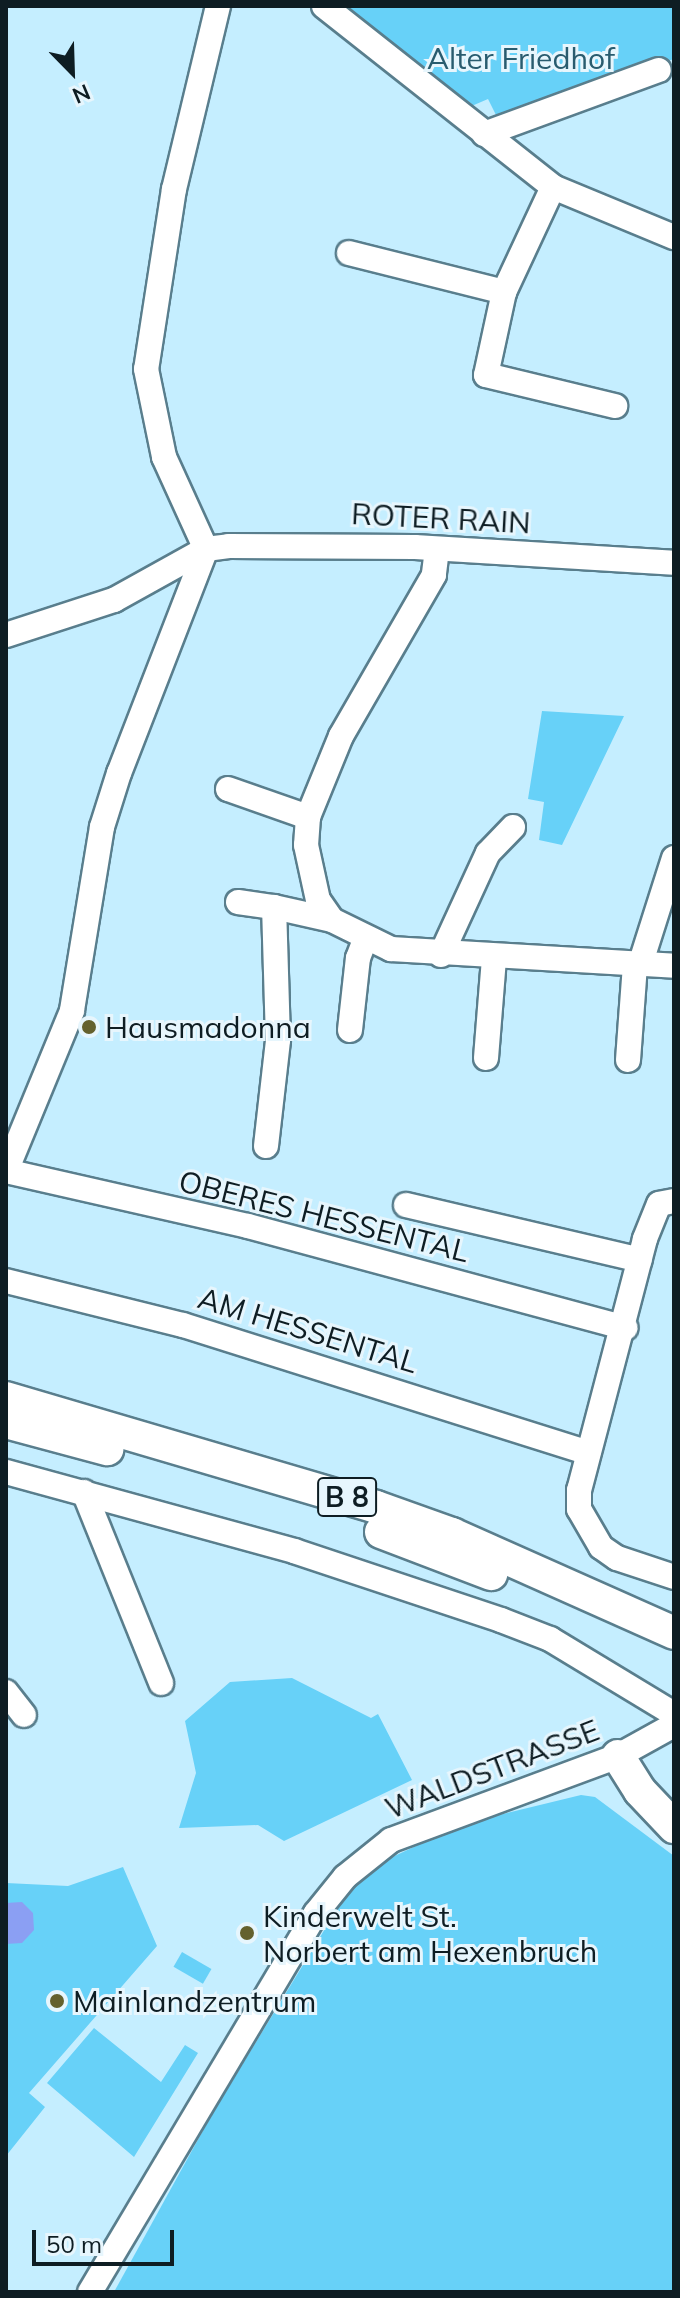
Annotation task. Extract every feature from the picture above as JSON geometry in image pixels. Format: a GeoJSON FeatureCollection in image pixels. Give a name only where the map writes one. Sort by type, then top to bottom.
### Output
{"type":"FeatureCollection","features":[{"type":"Feature","properties":{"kind":"main road","name":"B 8"},"geometry":{"type":"LineString","coordinates":[[6,1398],[291,1478],[391,1512],[555,1577],[674,1633]]}},
{"type":"Feature","properties":{"kind":"main road","name":"B 8"},"geometry":{"type":"LineString","coordinates":[[6,1422],[283,1498],[374,1529],[534,1592],[674,1656]]}},
{"type":"Feature","properties":{"kind":"main road"},"geometry":{"type":"LineString","coordinates":[[618,1756],[640,1791],[674,1827]]}},
{"type":"Feature","properties":{"kind":"street"},"geometry":{"type":"LineString","coordinates":[[6,1171],[72,1011],[102,827],[119,773],[206,549],[164,457],[146,369],[174,189],[218,6]]}},
{"type":"Feature","properties":{"kind":"street"},"geometry":{"type":"LineString","coordinates":[[324,6],[553,187],[674,237]]}},
{"type":"Feature","properties":{"kind":"street"},"geometry":{"type":"LineString","coordinates":[[484,134],[659,70]]}},
{"type":"Feature","properties":{"kind":"street"},"geometry":{"type":"LineString","coordinates":[[553,187],[504,292],[486,375],[615,406]]}},
{"type":"Feature","properties":{"kind":"street"},"geometry":{"type":"LineString","coordinates":[[349,253],[504,292]]}},
{"type":"Feature","properties":{"kind":"street","name":"ROTER RAIN"},"geometry":{"type":"LineString","coordinates":[[206,549],[260,544],[437,549],[674,563]]}},
{"type":"Feature","properties":{"kind":"street"},"geometry":{"type":"LineString","coordinates":[[6,635],[114,600],[206,549]]}},
{"type":"Feature","properties":{"kind":"street"},"geometry":{"type":"LineString","coordinates":[[332,920],[309,872],[308,817],[341,736],[434,575],[437,549]]}},
{"type":"Feature","properties":{"kind":"street"},"geometry":{"type":"LineString","coordinates":[[228,789],[308,817]]}},
{"type":"Feature","properties":{"kind":"street"},"geometry":{"type":"LineString","coordinates":[[441,955],[488,853],[513,827]]}},
{"type":"Feature","properties":{"kind":"street"},"geometry":{"type":"LineString","coordinates":[[628,1060],[638,963],[674,858]]}},
{"type":"Feature","properties":{"kind":"street"},"geometry":{"type":"LineString","coordinates":[[238,902],[332,920],[365,940],[441,955],[674,966]]}},
{"type":"Feature","properties":{"kind":"street"},"geometry":{"type":"LineString","coordinates":[[266,1146],[278,1040],[274,907]]}},
{"type":"Feature","properties":{"kind":"street"},"geometry":{"type":"LineString","coordinates":[[350,1030],[358,958],[365,940]]}},
{"type":"Feature","properties":{"kind":"street"},"geometry":{"type":"LineString","coordinates":[[486,1058],[494,958]]}},
{"type":"Feature","properties":{"kind":"street","name":"OBERES HESSENTAL"},"geometry":{"type":"LineString","coordinates":[[6,1171],[248,1226],[625,1328]]}},
{"type":"Feature","properties":{"kind":"street"},"geometry":{"type":"LineString","coordinates":[[674,1201],[659,1204],[640,1260],[625,1328],[579,1490],[579,1509],[588,1530],[617,1558],[674,1577]]}},
{"type":"Feature","properties":{"kind":"street"},"geometry":{"type":"LineString","coordinates":[[406,1205],[640,1260]]}},
{"type":"Feature","properties":{"kind":"street","name":"AM HESSENTAL"},"geometry":{"type":"LineString","coordinates":[[6,1281],[228,1339],[588,1453]]}},
{"type":"Feature","properties":{"kind":"street"},"geometry":{"type":"LineString","coordinates":[[6,1472],[294,1551],[501,1620],[550,1639],[674,1714]]}},
{"type":"Feature","properties":{"kind":"street"},"geometry":{"type":"LineString","coordinates":[[84,1492],[161,1683]]}},
{"type":"Feature","properties":{"kind":"street"},"geometry":{"type":"LineString","coordinates":[[6,1692],[24,1715]]}},
{"type":"Feature","properties":{"kind":"street","name":"WALDSTRASSE"},"geometry":{"type":"LineString","coordinates":[[90,2292],[316,1913],[345,1877],[391,1840],[434,1821],[618,1756],[674,1725]]}},
{"type":"Feature","properties":{"kind":"green space","name":"Alter Friedhof"},"geometry":{"type":"Polygon","coordinates":[[[345,6],[674,6],[674,59],[497,117],[488,99],[467,108],[345,6]]]}},
{"type":"Feature","properties":{"kind":"green space"},"geometry":{"type":"Polygon","coordinates":[[[542,711],[624,716],[562,845],[539,840],[544,802],[528,799],[542,711]]]}},
{"type":"Feature","properties":{"kind":"green space"},"geometry":{"type":"Polygon","coordinates":[[[292,1678],[371,1718],[378,1714],[412,1780],[284,1841],[258,1825],[179,1828],[196,1773],[185,1721],[230,1682],[292,1678]]]}},
{"type":"Feature","properties":{"kind":"green space"},"geometry":{"type":"Polygon","coordinates":[[[581,1795],[595,1797],[674,1856],[674,2292],[114,2292],[211,2116],[345,1896],[386,1860],[418,1845],[491,1817],[581,1795]]]}},
{"type":"Feature","properties":{"kind":"green space","name":"Mainlandzentrum"},"geometry":{"type":"Polygon","coordinates":[[[123,1867],[157,1946],[29,2093],[45,2107],[6,2156],[6,1883],[68,1886],[123,1867]]]}},
{"type":"Feature","properties":{"kind":"green space"},"geometry":{"type":"Polygon","coordinates":[[[182,1952],[211,1969],[203,1984],[174,1967],[182,1952]]]}},
{"type":"Feature","properties":{"kind":"green space"},"geometry":{"type":"Polygon","coordinates":[[[94,2028],[161,2082],[185,2045],[198,2053],[134,2157],[47,2083],[94,2028]]]}},
{"type":"Feature","properties":{"kind":"shaded area"},"geometry":{"type":"Polygon","coordinates":[[[22,1902],[33,1913],[34,1930],[22,1943],[6,1944],[6,1903],[22,1902]]]}},
{"type":"Feature","properties":{"kind":"place","name":"Hausmadonna"},"geometry":{"type":"Point","coordinates":[89,1027]}},
{"type":"Feature","properties":{"kind":"place","name":"Kinderwelt St. Norbert am Hexenbruch"},"geometry":{"type":"Point","coordinates":[247,1933]}},
{"type":"Feature","properties":{"kind":"place","name":"Mainlandzentrum"},"geometry":{"type":"Point","coordinates":[57,2001]}}]}
